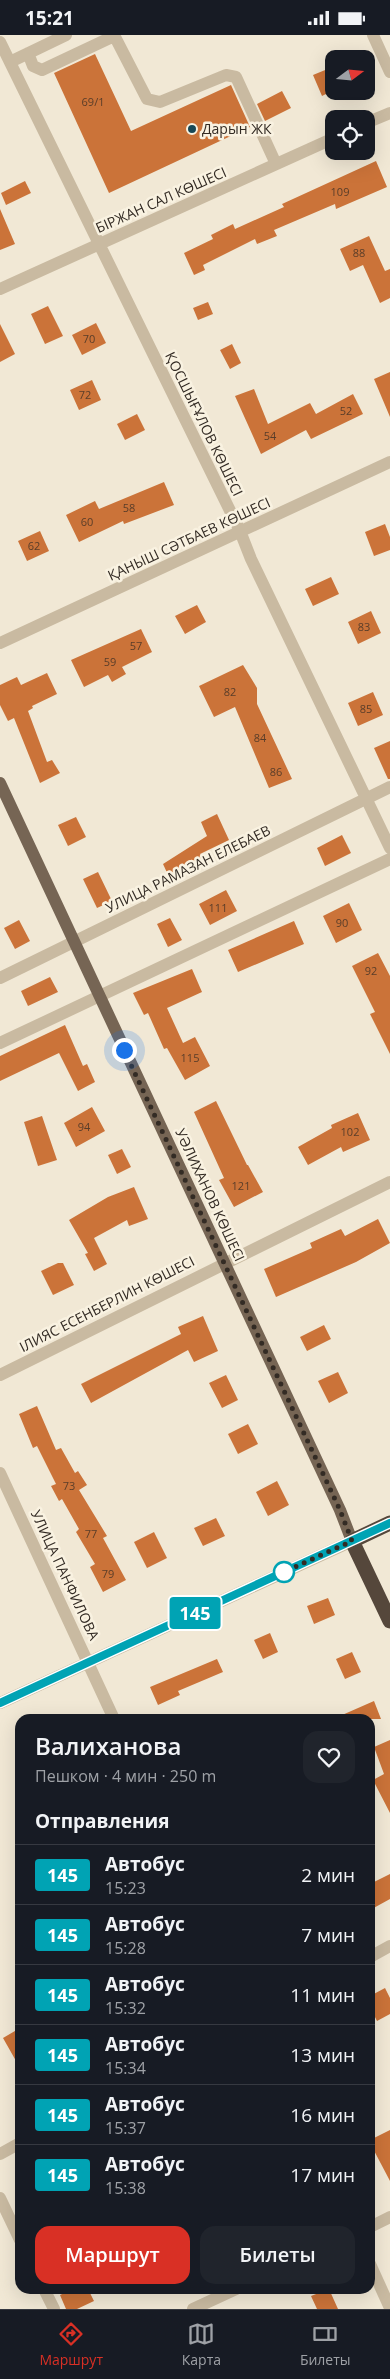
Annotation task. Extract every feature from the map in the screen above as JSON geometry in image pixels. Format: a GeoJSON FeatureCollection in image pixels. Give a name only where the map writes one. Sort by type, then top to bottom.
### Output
{"type":"FeatureCollection","features":[{"type":"Feature","properties":{"kind":"highway"},"geometry":{"type":"LineString","coordinates":[[352,1541],[390,1523]]}},
{"type":"Feature","properties":{"kind":"highway","name":"УӘЛИХАНОВ КӨШЕСІ"},"geometry":{"type":"LineString","coordinates":[[352,1541],[390,1621]]}},
{"type":"Feature","properties":{"kind":"main road","name":"УӘЛИХАНОВ КӨШЕСІ"},"geometry":{"type":"LineString","coordinates":[[0,783],[340,1510],[352,1541]]}},
{"type":"Feature","properties":{"kind":"street"},"geometry":{"type":"LineString","coordinates":[[10,63],[66,35]]}},
{"type":"Feature","properties":{"kind":"street"},"geometry":{"type":"LineString","coordinates":[[373,35],[390,72]]}},
{"type":"Feature","properties":{"kind":"street"},"geometry":{"type":"LineString","coordinates":[[28,53],[33,66],[42,70],[114,36],[147,99],[160,102],[226,75],[236,77],[276,164]]}},
{"type":"Feature","properties":{"kind":"street","name":"ҚОСШЫҒҰЛОВ КӨШЕСІ"},"geometry":{"type":"LineString","coordinates":[[0,41],[240,531],[251,559],[390,848]]}},
{"type":"Feature","properties":{"kind":"street"},"geometry":{"type":"LineString","coordinates":[[375,119],[390,113]]}},
{"type":"Feature","properties":{"kind":"street","name":"БІРЖАН САЛ КӨШЕСІ"},"geometry":{"type":"LineString","coordinates":[[0,289],[325,142]]}},
{"type":"Feature","properties":{"kind":"street","name":"ҚАНЫШ СӘТБАЕВ КӨШЕСІ"},"geometry":{"type":"LineString","coordinates":[[0,643],[390,462]]}},
{"type":"Feature","properties":{"kind":"street","name":"УЛИЦА РАМАЗАН ЕЛЕБАЕВ"},"geometry":{"type":"LineString","coordinates":[[0,978],[390,787]]}},
{"type":"Feature","properties":{"kind":"street"},"geometry":{"type":"LineString","coordinates":[[0,1043],[390,859]]}},
{"type":"Feature","properties":{"kind":"street","name":"ІЛИЯС ЕСЕНБЕРЛИН КӨШЕСІ"},"geometry":{"type":"LineString","coordinates":[[0,1375],[390,1182]]}},
{"type":"Feature","properties":{"kind":"street","name":"УЛИЦА ПАНФИЛОВА"},"geometry":{"type":"LineString","coordinates":[[0,1473],[89,1661],[112,1714]]}},
{"type":"Feature","properties":{"kind":"street"},"geometry":{"type":"LineString","coordinates":[[0,1703],[352,1541]]}},
{"type":"Feature","properties":{"kind":"street"},"geometry":{"type":"LineString","coordinates":[[375,1954],[390,1947]]}},
{"type":"Feature","properties":{"kind":"street"},"geometry":{"type":"LineString","coordinates":[[0,2154],[15,2146]]}},
{"type":"Feature","properties":{"kind":"street"},"geometry":{"type":"LineString","coordinates":[[0,2198],[15,2230]]}},
{"type":"Feature","properties":{"kind":"street"},"geometry":{"type":"LineString","coordinates":[[375,2224],[390,2217]]}},
{"type":"Feature","properties":{"kind":"street"},"geometry":{"type":"LineString","coordinates":[[375,2275],[390,2308]]}},
{"type":"Feature","properties":{"kind":"street"},"geometry":{"type":"LineString","coordinates":[[46,2294],[54,2309]]}},
{"type":"Feature","properties":{"kind":"street"},"geometry":{"type":"LineString","coordinates":[[192,2309],[225,2294]]}},
{"type":"Feature","properties":{"kind":"building"},"geometry":{"type":"Polygon","coordinates":[[[95,54],[131,131],[231,85],[250,127],[109,193],[54,73],[95,54]]]}},
{"type":"Feature","properties":{"kind":"building"},"geometry":{"type":"Polygon","coordinates":[[[325,70],[325,94],[322,96],[313,75],[325,70]]]}},
{"type":"Feature","properties":{"kind":"building"},"geometry":{"type":"Polygon","coordinates":[[[282,91],[291,108],[265,121],[257,104],[282,91]]]}},
{"type":"Feature","properties":{"kind":"building"},"geometry":{"type":"Polygon","coordinates":[[[376,161],[387,187],[336,209],[335,204],[274,230],[277,236],[257,244],[255,239],[203,265],[205,270],[194,275],[184,253],[213,239],[211,235],[233,224],[235,229],[284,207],[282,204],[376,161]]]}},
{"type":"Feature","properties":{"kind":"building"},"geometry":{"type":"Polygon","coordinates":[[[25,181],[31,193],[6,205],[1,193],[25,181]]]}},
{"type":"Feature","properties":{"kind":"building"},"geometry":{"type":"Polygon","coordinates":[[[0,209],[15,244],[0,250],[0,209]]]}},
{"type":"Feature","properties":{"kind":"building"},"geometry":{"type":"Polygon","coordinates":[[[369,236],[385,271],[390,269],[390,298],[380,303],[363,265],[350,271],[340,249],[369,236]]]}},
{"type":"Feature","properties":{"kind":"building"},"geometry":{"type":"Polygon","coordinates":[[[208,302],[213,314],[198,320],[193,308],[208,302]]]}},
{"type":"Feature","properties":{"kind":"building"},"geometry":{"type":"Polygon","coordinates":[[[48,306],[63,336],[45,344],[31,314],[48,306]]]}},
{"type":"Feature","properties":{"kind":"building"},"geometry":{"type":"Polygon","coordinates":[[[96,323],[106,343],[82,355],[72,335],[96,323]]]}},
{"type":"Feature","properties":{"kind":"building"},"geometry":{"type":"Polygon","coordinates":[[[0,324],[15,354],[0,362],[0,324]]]}},
{"type":"Feature","properties":{"kind":"building"},"geometry":{"type":"Polygon","coordinates":[[[232,344],[241,363],[230,369],[220,350],[232,344]]]}},
{"type":"Feature","properties":{"kind":"building"},"geometry":{"type":"Polygon","coordinates":[[[390,372],[390,417],[374,379],[390,372]]]}},
{"type":"Feature","properties":{"kind":"building"},"geometry":{"type":"Polygon","coordinates":[[[92,380],[101,400],[79,410],[70,390],[92,380]]]}},
{"type":"Feature","properties":{"kind":"building"},"geometry":{"type":"Polygon","coordinates":[[[254,389],[268,424],[310,403],[316,414],[353,394],[363,414],[311,439],[306,430],[261,454],[235,396],[254,389]]]}},
{"type":"Feature","properties":{"kind":"building"},"geometry":{"type":"Polygon","coordinates":[[[137,414],[145,430],[125,440],[117,424],[137,414]]]}},
{"type":"Feature","properties":{"kind":"building"},"geometry":{"type":"Polygon","coordinates":[[[164,482],[174,505],[124,524],[123,521],[79,542],[66,515],[95,501],[99,509],[164,482]]]}},
{"type":"Feature","properties":{"kind":"building"},"geometry":{"type":"Polygon","coordinates":[[[385,524],[390,537],[390,550],[374,556],[365,532],[385,524]]]}},
{"type":"Feature","properties":{"kind":"building"},"geometry":{"type":"Polygon","coordinates":[[[40,531],[49,551],[27,561],[18,541],[40,531]]]}},
{"type":"Feature","properties":{"kind":"building"},"geometry":{"type":"Polygon","coordinates":[[[331,577],[339,594],[313,606],[305,589],[331,577]]]}},
{"type":"Feature","properties":{"kind":"building"},"geometry":{"type":"Polygon","coordinates":[[[197,605],[206,622],[185,634],[175,616],[197,605]]]}},
{"type":"Feature","properties":{"kind":"building"},"geometry":{"type":"Polygon","coordinates":[[[371,611],[381,633],[358,644],[348,622],[371,611]]]}},
{"type":"Feature","properties":{"kind":"building"},"geometry":{"type":"Polygon","coordinates":[[[141,629],[152,652],[122,667],[126,674],[112,682],[108,675],[84,687],[71,660],[141,629]]]}},
{"type":"Feature","properties":{"kind":"building"},"geometry":{"type":"Polygon","coordinates":[[[243,665],[257,688],[257,704],[292,779],[269,788],[235,707],[214,717],[199,686],[243,665]]]}},
{"type":"Feature","properties":{"kind":"building"},"geometry":{"type":"Polygon","coordinates":[[[47,673],[57,694],[32,706],[33,708],[28,711],[47,762],[52,760],[60,773],[40,783],[14,718],[8,721],[0,705],[0,685],[17,677],[21,685],[47,673]]]}},
{"type":"Feature","properties":{"kind":"building"},"geometry":{"type":"Polygon","coordinates":[[[373,692],[383,715],[358,726],[348,703],[373,692]]]}},
{"type":"Feature","properties":{"kind":"building"},"geometry":{"type":"Polygon","coordinates":[[[390,741],[390,779],[388,779],[374,748],[390,741]]]}},
{"type":"Feature","properties":{"kind":"building"},"geometry":{"type":"Polygon","coordinates":[[[217,814],[229,840],[200,854],[205,862],[190,871],[188,868],[169,877],[163,864],[207,836],[201,822],[217,814]]]}},
{"type":"Feature","properties":{"kind":"building"},"geometry":{"type":"Polygon","coordinates":[[[76,817],[86,837],[68,846],[58,825],[76,817]]]}},
{"type":"Feature","properties":{"kind":"building"},"geometry":{"type":"Polygon","coordinates":[[[342,835],[351,853],[325,866],[317,848],[342,835]]]}},
{"type":"Feature","properties":{"kind":"building"},"geometry":{"type":"Polygon","coordinates":[[[98,872],[112,901],[97,908],[83,879],[98,872]]]}},
{"type":"Feature","properties":{"kind":"building"},"geometry":{"type":"Polygon","coordinates":[[[226,890],[237,911],[210,925],[199,904],[226,890]]]}},
{"type":"Feature","properties":{"kind":"building"},"geometry":{"type":"Polygon","coordinates":[[[349,903],[362,930],[336,943],[323,916],[349,903]]]}},
{"type":"Feature","properties":{"kind":"building"},"geometry":{"type":"Polygon","coordinates":[[[170,918],[182,940],[168,947],[157,924],[170,918]]]}},
{"type":"Feature","properties":{"kind":"building"},"geometry":{"type":"Polygon","coordinates":[[[19,920],[30,941],[15,949],[4,928],[19,920]]]}},
{"type":"Feature","properties":{"kind":"building"},"geometry":{"type":"Polygon","coordinates":[[[294,921],[304,944],[238,972],[228,950],[294,921]]]}},
{"type":"Feature","properties":{"kind":"building"},"geometry":{"type":"Polygon","coordinates":[[[378,953],[390,976],[390,1054],[370,1014],[375,1012],[352,966],[378,953]]]}},
{"type":"Feature","properties":{"kind":"building"},"geometry":{"type":"Polygon","coordinates":[[[192,969],[202,992],[167,1008],[183,1043],[195,1037],[210,1066],[185,1080],[167,1048],[164,1049],[148,1013],[144,1015],[133,993],[192,969]]]}},
{"type":"Feature","properties":{"kind":"building"},"geometry":{"type":"Polygon","coordinates":[[[50,977],[58,992],[28,1006],[21,991],[50,977]]]}},
{"type":"Feature","properties":{"kind":"building"},"geometry":{"type":"Polygon","coordinates":[[[65,1025],[83,1066],[87,1064],[95,1082],[78,1091],[59,1053],[0,1081],[0,1056],[65,1025]]]}},
{"type":"Feature","properties":{"kind":"building"},"geometry":{"type":"Polygon","coordinates":[[[216,1101],[247,1165],[263,1192],[234,1207],[219,1180],[224,1178],[194,1112],[216,1101]]]}},
{"type":"Feature","properties":{"kind":"building"},"geometry":{"type":"Polygon","coordinates":[[[92,1107],[105,1131],[76,1147],[64,1123],[92,1107]]]}},
{"type":"Feature","properties":{"kind":"building"},"geometry":{"type":"Polygon","coordinates":[[[358,1113],[370,1140],[343,1152],[341,1147],[308,1165],[298,1147],[332,1128],[331,1125],[358,1113]]]}},
{"type":"Feature","properties":{"kind":"building"},"geometry":{"type":"Polygon","coordinates":[[[42,1116],[57,1160],[38,1166],[24,1122],[42,1116]]]}},
{"type":"Feature","properties":{"kind":"building"},"geometry":{"type":"Polygon","coordinates":[[[122,1149],[131,1167],[117,1174],[108,1155],[122,1149]]]}},
{"type":"Feature","properties":{"kind":"building"},"geometry":{"type":"Polygon","coordinates":[[[134,1187],[148,1219],[129,1226],[127,1220],[94,1238],[107,1264],[94,1271],[85,1254],[88,1253],[69,1220],[108,1197],[134,1187]]]}},
{"type":"Feature","properties":{"kind":"building"},"geometry":{"type":"Polygon","coordinates":[[[378,1219],[390,1243],[356,1262],[276,1297],[264,1269],[312,1248],[310,1243],[341,1229],[345,1236],[378,1219]]]}},
{"type":"Feature","properties":{"kind":"building"},"geometry":{"type":"Polygon","coordinates":[[[58,1263],[63,1263],[74,1285],[53,1295],[41,1271],[58,1263]]]}},
{"type":"Feature","properties":{"kind":"building"},"geometry":{"type":"Polygon","coordinates":[[[203,1316],[218,1351],[194,1362],[188,1350],[91,1403],[81,1384],[181,1334],[178,1327],[203,1316]]]}},
{"type":"Feature","properties":{"kind":"building"},"geometry":{"type":"Polygon","coordinates":[[[324,1325],[331,1339],[307,1351],[300,1337],[324,1325]]]}},
{"type":"Feature","properties":{"kind":"building"},"geometry":{"type":"Polygon","coordinates":[[[338,1372],[348,1393],[329,1403],[318,1381],[338,1372]]]}},
{"type":"Feature","properties":{"kind":"building"},"geometry":{"type":"Polygon","coordinates":[[[226,1375],[238,1400],[222,1408],[209,1383],[226,1375]]]}},
{"type":"Feature","properties":{"kind":"building"},"geometry":{"type":"Polygon","coordinates":[[[37,1406],[56,1450],[61,1448],[75,1473],[78,1471],[87,1485],[79,1490],[107,1536],[103,1538],[126,1580],[103,1592],[90,1567],[95,1564],[76,1532],[79,1529],[62,1499],[59,1501],[51,1486],[56,1484],[37,1446],[33,1448],[19,1414],[37,1406]]]}},
{"type":"Feature","properties":{"kind":"building"},"geometry":{"type":"Polygon","coordinates":[[[248,1424],[258,1444],[238,1454],[228,1434],[248,1424]]]}},
{"type":"Feature","properties":{"kind":"building"},"geometry":{"type":"Polygon","coordinates":[[[277,1481],[289,1505],[268,1516],[256,1492],[277,1481]]]}},
{"type":"Feature","properties":{"kind":"building"},"geometry":{"type":"Polygon","coordinates":[[[216,1518],[225,1536],[203,1546],[194,1528],[216,1518]]]}},
{"type":"Feature","properties":{"kind":"building"},"geometry":{"type":"Polygon","coordinates":[[[154,1532],[167,1558],[147,1568],[134,1542],[154,1532]]]}},
{"type":"Feature","properties":{"kind":"building"},"geometry":{"type":"Polygon","coordinates":[[[328,1598],[335,1615],[314,1624],[307,1606],[328,1598]]]}},
{"type":"Feature","properties":{"kind":"building"},"geometry":{"type":"Polygon","coordinates":[[[270,1633],[278,1652],[263,1659],[254,1640],[270,1633]]]}},
{"type":"Feature","properties":{"kind":"building"},"geometry":{"type":"Polygon","coordinates":[[[352,1652],[361,1672],[345,1679],[336,1659],[352,1652]]]}},
{"type":"Feature","properties":{"kind":"building"},"geometry":{"type":"Polygon","coordinates":[[[217,1659],[223,1672],[178,1691],[180,1695],[158,1705],[150,1687],[217,1659]]]}},
{"type":"Feature","properties":{"kind":"building"},"geometry":{"type":"Polygon","coordinates":[[[374,1701],[381,1719],[375,1719],[375,1714],[344,1714],[374,1701]]]}},
{"type":"Feature","properties":{"kind":"building"},"geometry":{"type":"Polygon","coordinates":[[[390,1740],[390,1813],[375,1784],[375,1779],[384,1774],[375,1747],[390,1740]]]}},
{"type":"Feature","properties":{"kind":"building"},"geometry":{"type":"Polygon","coordinates":[[[390,1874],[390,1899],[375,1907],[375,1882],[390,1874]]]}},
{"type":"Feature","properties":{"kind":"building"},"geometry":{"type":"Polygon","coordinates":[[[385,1988],[390,1998],[390,2014],[377,2021],[375,2017],[375,1993],[385,1988]]]}},
{"type":"Feature","properties":{"kind":"building"},"geometry":{"type":"Polygon","coordinates":[[[15,2031],[15,2059],[3,2038],[15,2031]]]}},
{"type":"Feature","properties":{"kind":"building"},"geometry":{"type":"Polygon","coordinates":[[[390,2130],[390,2181],[375,2152],[375,2138],[390,2130]]]}},
{"type":"Feature","properties":{"kind":"building"},"geometry":{"type":"Polygon","coordinates":[[[90,2294],[94,2301],[77,2309],[66,2309],[60,2295],[90,2294]]]}},
{"type":"Feature","properties":{"kind":"building"},"geometry":{"type":"Polygon","coordinates":[[[331,2294],[338,2309],[317,2309],[311,2296],[331,2294]]]}},
{"type":"Feature","properties":{"kind":"bus line","name":"145"},"geometry":{"type":"LineString","coordinates":[[0,1703],[390,1523]]}},
{"type":"Feature","properties":{"kind":"place","name":"Дарын ЖК"},"geometry":{"type":"Point","coordinates":[192,129]}},
{"type":"Feature","properties":{"kind":"route"},"geometry":{"type":"LineString","coordinates":[[124,1050],[340,1510],[352,1541],[284,1572]]}}]}
